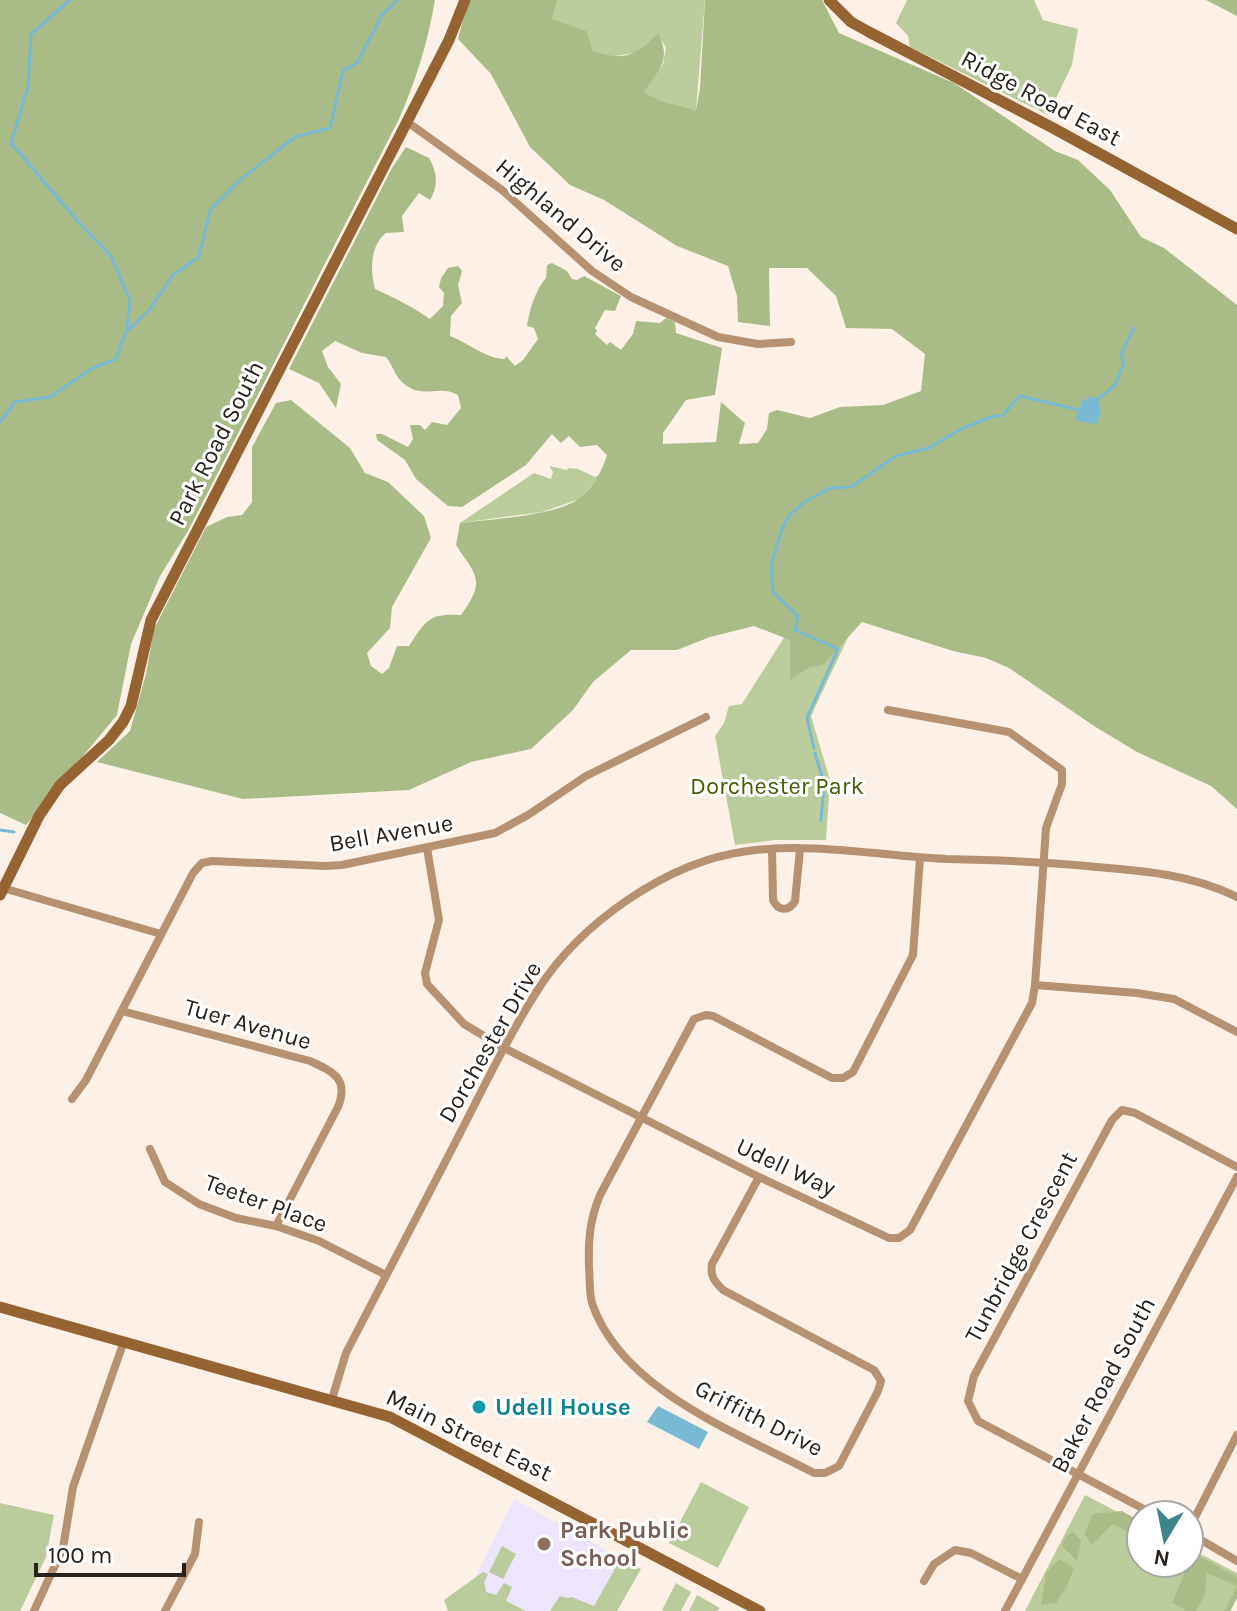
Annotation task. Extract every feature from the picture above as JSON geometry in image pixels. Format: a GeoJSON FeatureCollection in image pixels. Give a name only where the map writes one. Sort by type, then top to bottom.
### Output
{"type":"FeatureCollection","features":[{"type":"Feature","properties":{"kind":"main road","name":"Park Road South"},"geometry":{"type":"LineString","coordinates":[[2,891],[39,816],[60,785],[109,740],[131,706],[151,620],[449,40],[465,0]]}},
{"type":"Feature","properties":{"kind":"main road","name":"Ridge Road East"},"geometry":{"type":"LineString","coordinates":[[829,0],[851,22],[1237,229]]}},
{"type":"Feature","properties":{"kind":"main road","name":"Main Street East"},"geometry":{"type":"LineString","coordinates":[[0,1307],[390,1417],[760,1611]]}},
{"type":"Feature","properties":{"kind":"street","name":"Highland Drive"},"geometry":{"type":"LineString","coordinates":[[406,121],[502,190],[592,271],[631,297],[718,337],[758,344],[791,342]]}},
{"type":"Feature","properties":{"kind":"street","name":"Udell Way"},"geometry":{"type":"LineString","coordinates":[[427,848],[439,920],[425,973],[427,984],[464,1024],[504,1048],[759,1177],[889,1238],[899,1238],[910,1230],[1032,1003],[1047,819],[1062,784],[1062,770],[1009,732],[888,710]]}},
{"type":"Feature","properties":{"kind":"street","name":"Bell Avenue"},"geometry":{"type":"LineString","coordinates":[[161,934],[193,873],[202,863],[325,866],[479,837],[510,826],[586,776],[706,717]]}},
{"type":"Feature","properties":{"kind":"street"},"geometry":{"type":"LineString","coordinates":[[772,849],[773,900],[784,909],[795,901],[800,849]]}},
{"type":"Feature","properties":{"kind":"street","name":"Dorchester Drive"},"geometry":{"type":"LineString","coordinates":[[332,1399],[346,1353],[504,1048],[548,977],[574,945],[627,900],[673,874],[746,851],[800,849],[920,858],[1043,862],[1160,873],[1201,882],[1237,897]]}},
{"type":"Feature","properties":{"kind":"street"},"geometry":{"type":"LineString","coordinates":[[640,1117],[689,1024],[700,1016],[713,1016],[832,1078],[843,1078],[853,1072],[913,955],[920,858]]}},
{"type":"Feature","properties":{"kind":"street"},"geometry":{"type":"LineString","coordinates":[[2,891],[161,934],[86,1080],[72,1099]]}},
{"type":"Feature","properties":{"kind":"street"},"geometry":{"type":"LineString","coordinates":[[1035,985],[1174,999],[1237,1032]]}},
{"type":"Feature","properties":{"kind":"street","name":"Tuer Avenue"},"geometry":{"type":"LineString","coordinates":[[122,1011],[310,1061],[339,1078],[343,1095],[338,1107],[276,1226]]}},
{"type":"Feature","properties":{"kind":"street","name":"Tunbridge Crescent"},"geometry":{"type":"LineString","coordinates":[[1078,1475],[978,1421],[968,1401],[974,1376],[1112,1120],[1122,1110],[1135,1113],[1237,1167]]}},
{"type":"Feature","properties":{"kind":"street","name":"Griffith Drive"},"geometry":{"type":"LineString","coordinates":[[640,1117],[591,1215],[588,1237],[591,1300],[608,1338],[627,1363],[656,1387],[814,1473],[825,1473],[839,1466],[881,1381],[874,1370],[723,1290],[710,1274],[712,1264],[759,1177]]}},
{"type":"Feature","properties":{"kind":"street","name":"Teeter Place"},"geometry":{"type":"LineString","coordinates":[[150,1149],[165,1182],[199,1204],[236,1218],[276,1226],[319,1241],[386,1275]]}},
{"type":"Feature","properties":{"kind":"street","name":"Baker Road South"},"geometry":{"type":"LineString","coordinates":[[1005,1611],[1237,1177]]}},
{"type":"Feature","properties":{"kind":"street"},"geometry":{"type":"LineString","coordinates":[[34,1611],[63,1548],[73,1487],[124,1341]]}},
{"type":"Feature","properties":{"kind":"street"},"geometry":{"type":"LineString","coordinates":[[1205,1499],[1237,1435]]}},
{"type":"Feature","properties":{"kind":"street"},"geometry":{"type":"LineString","coordinates":[[1078,1475],[1125,1499]]}},
{"type":"Feature","properties":{"kind":"street"},"geometry":{"type":"LineString","coordinates":[[165,1611],[195,1554],[199,1522]]}},
{"type":"Feature","properties":{"kind":"street"},"geometry":{"type":"LineString","coordinates":[[1205,1541],[1237,1561]]}},
{"type":"Feature","properties":{"kind":"street"},"geometry":{"type":"LineString","coordinates":[[924,1581],[934,1564],[955,1550],[971,1553],[1022,1579]]}},
{"type":"Feature","properties":{"kind":"shaded area","name":"Park Public School"},"geometry":{"type":"Polygon","coordinates":[[[514,1499],[641,1569],[617,1611],[458,1611],[514,1499]]]}},
{"type":"Feature","properties":{"kind":"green space"},"geometry":{"type":"Polygon","coordinates":[[[0,0],[435,0],[421,61],[399,119],[188,531],[160,576],[131,644],[117,715],[26,825],[0,813],[0,0]]]}},
{"type":"Feature","properties":{"kind":"green space"},"geometry":{"type":"Polygon","coordinates":[[[468,0],[558,0],[552,19],[586,31],[593,51],[613,56],[636,51],[658,33],[664,58],[644,92],[662,101],[696,110],[705,0],[822,0],[839,33],[954,83],[1055,151],[1078,160],[1110,190],[1141,237],[1164,248],[1237,305],[1237,809],[1211,786],[1137,752],[1009,668],[986,658],[953,651],[862,622],[823,665],[810,667],[790,680],[790,640],[754,626],[710,637],[677,650],[631,650],[593,682],[573,710],[531,749],[471,762],[409,790],[243,799],[97,762],[130,731],[146,674],[154,629],[206,527],[227,517],[242,515],[252,502],[252,447],[276,403],[291,400],[350,448],[365,473],[388,482],[424,516],[431,538],[392,607],[390,628],[367,653],[371,666],[382,674],[389,668],[397,646],[409,646],[424,624],[435,617],[461,615],[474,594],[476,579],[456,545],[460,523],[557,509],[581,497],[600,472],[607,455],[597,445],[580,447],[569,436],[561,443],[552,434],[526,465],[462,507],[448,506],[416,479],[405,460],[377,440],[376,434],[408,447],[413,439],[410,425],[420,425],[425,430],[432,422],[447,425],[461,408],[458,395],[412,389],[401,381],[386,357],[362,353],[335,341],[322,351],[328,367],[341,384],[336,408],[319,383],[289,369],[392,168],[406,147],[429,158],[435,173],[435,189],[430,200],[419,193],[402,216],[404,232],[386,233],[381,238],[374,251],[372,266],[375,289],[430,319],[443,306],[444,293],[439,287],[441,278],[448,268],[458,266],[462,271],[458,285],[462,303],[451,316],[450,336],[491,356],[505,359],[506,356],[515,366],[538,339],[534,328],[527,326],[528,320],[536,294],[546,278],[547,265],[552,263],[567,271],[572,279],[584,276],[621,296],[615,311],[605,310],[595,328],[595,334],[607,345],[610,342],[621,350],[633,334],[636,321],[660,323],[666,318],[675,322],[676,333],[722,348],[715,395],[686,400],[663,433],[663,444],[716,442],[721,402],[745,423],[739,444],[758,443],[767,429],[769,413],[777,410],[810,418],[840,407],[883,405],[921,391],[925,354],[892,329],[846,328],[836,296],[807,268],[769,268],[770,326],[738,322],[737,296],[728,266],[677,246],[604,200],[570,185],[530,147],[491,74],[458,39],[468,0]]]}},
{"type":"Feature","properties":{"kind":"green space"},"geometry":{"type":"Polygon","coordinates":[[[558,0],[705,0],[696,110],[662,101],[644,92],[663,64],[666,48],[658,34],[640,52],[609,57],[593,52],[552,19],[558,0]]]}},
{"type":"Feature","properties":{"kind":"green space"},"geometry":{"type":"Polygon","coordinates":[[[907,0],[1034,0],[1043,20],[1078,29],[1072,65],[1048,115],[910,47],[908,36],[896,23],[907,0]]]}},
{"type":"Feature","properties":{"kind":"green space"},"geometry":{"type":"Polygon","coordinates":[[[1206,0],[1237,0],[1237,16],[1206,0]]]}},
{"type":"Feature","properties":{"kind":"green space"},"geometry":{"type":"Polygon","coordinates":[[[549,466],[578,469],[595,477],[601,474],[580,499],[542,512],[460,523],[534,473],[551,479],[553,472],[549,466]]]}},
{"type":"Feature","properties":{"kind":"green space","name":"Dorchester Park"},"geometry":{"type":"Polygon","coordinates":[[[805,625],[850,633],[811,716],[830,780],[826,840],[775,840],[735,845],[715,736],[724,723],[729,706],[742,704],[783,639],[805,625]]]}},
{"type":"Feature","properties":{"kind":"green space"},"geometry":{"type":"Polygon","coordinates":[[[701,1482],[749,1507],[718,1568],[669,1543],[701,1482]]]}},
{"type":"Feature","properties":{"kind":"green space"},"geometry":{"type":"Polygon","coordinates":[[[1085,1495],[1125,1516],[1125,1579],[1205,1579],[1205,1556],[1237,1573],[1237,1598],[1230,1611],[1025,1611],[1085,1495]]]}},
{"type":"Feature","properties":{"kind":"green space"},"geometry":{"type":"Polygon","coordinates":[[[0,1503],[54,1515],[46,1557],[20,1611],[0,1611],[0,1503]]]}},
{"type":"Feature","properties":{"kind":"green space"},"geometry":{"type":"Polygon","coordinates":[[[1122,1511],[1125,1513],[1125,1530],[1112,1524],[1092,1545],[1084,1534],[1093,1514],[1122,1511]]]}},
{"type":"Feature","properties":{"kind":"green space"},"geometry":{"type":"Polygon","coordinates":[[[1073,1532],[1081,1541],[1077,1561],[1062,1546],[1066,1537],[1073,1532]]]}},
{"type":"Feature","properties":{"kind":"green space"},"geometry":{"type":"Polygon","coordinates":[[[502,1546],[516,1554],[503,1579],[489,1572],[502,1546]]]}},
{"type":"Feature","properties":{"kind":"green space"},"geometry":{"type":"Polygon","coordinates":[[[621,1558],[641,1569],[617,1611],[550,1611],[560,1596],[572,1597],[594,1606],[621,1558]]]}},
{"type":"Feature","properties":{"kind":"green space"},"geometry":{"type":"Polygon","coordinates":[[[1059,1559],[1074,1568],[1067,1586],[1056,1603],[1041,1605],[1046,1573],[1059,1559]]]}},
{"type":"Feature","properties":{"kind":"green space"},"geometry":{"type":"Polygon","coordinates":[[[1205,1559],[1237,1577],[1237,1586],[1207,1573],[1205,1595],[1196,1611],[1188,1611],[1172,1603],[1182,1579],[1205,1579],[1205,1559]]]}},
{"type":"Feature","properties":{"kind":"green space"},"geometry":{"type":"Polygon","coordinates":[[[483,1572],[488,1574],[484,1582],[486,1592],[496,1595],[504,1583],[512,1587],[506,1601],[526,1611],[448,1611],[444,1600],[483,1572]]]}},
{"type":"Feature","properties":{"kind":"green space"},"geometry":{"type":"Polygon","coordinates":[[[676,1583],[691,1592],[681,1611],[664,1611],[662,1610],[676,1583]]]}},
{"type":"Feature","properties":{"kind":"green space"},"geometry":{"type":"Polygon","coordinates":[[[1237,1586],[1237,1598],[1230,1611],[1225,1611],[1237,1586]]]}},
{"type":"Feature","properties":{"kind":"green space"},"geometry":{"type":"Polygon","coordinates":[[[697,1595],[720,1608],[717,1611],[689,1611],[697,1595]]]}},
{"type":"Feature","properties":{"kind":"water"},"geometry":{"type":"Polygon","coordinates":[[[1092,396],[1097,400],[1101,413],[1096,424],[1078,421],[1076,418],[1082,401],[1092,396]]]}},
{"type":"Feature","properties":{"kind":"water"},"geometry":{"type":"Polygon","coordinates":[[[658,1406],[708,1432],[699,1449],[647,1422],[658,1406]]]}},
{"type":"Feature","properties":{"kind":"waterway"},"geometry":{"type":"LineString","coordinates":[[70,0],[31,34],[28,87],[11,143],[111,256],[130,301],[127,329]]}},
{"type":"Feature","properties":{"kind":"waterway"},"geometry":{"type":"LineString","coordinates":[[0,422],[15,402],[50,397],[91,369],[116,359],[126,332],[149,310],[173,275],[199,257],[210,210],[241,179],[295,137],[330,128],[343,71],[357,63],[382,15],[398,0]]}},
{"type":"Feature","properties":{"kind":"waterway"},"geometry":{"type":"LineString","coordinates":[[1097,400],[1115,385],[1124,363],[1121,354],[1134,328]]}},
{"type":"Feature","properties":{"kind":"waterway"},"geometry":{"type":"LineString","coordinates":[[814,748],[807,718],[838,649],[795,630],[798,616],[773,592],[771,565],[789,516],[803,503],[830,488],[851,487],[896,456],[929,448],[961,429],[994,416],[1002,416],[1020,396],[1079,410]]}},
{"type":"Feature","properties":{"kind":"waterway"},"geometry":{"type":"LineString","coordinates":[[815,753],[824,783],[821,821]]}},
{"type":"Feature","properties":{"kind":"waterway"},"geometry":{"type":"LineString","coordinates":[[0,830],[14,832]]}},
{"type":"Feature","properties":{"kind":"place","name":"Udell House"},"geometry":{"type":"Point","coordinates":[479,1407]}},
{"type":"Feature","properties":{"kind":"place","name":"Park Public School"},"geometry":{"type":"Point","coordinates":[544,1544]}}]}
